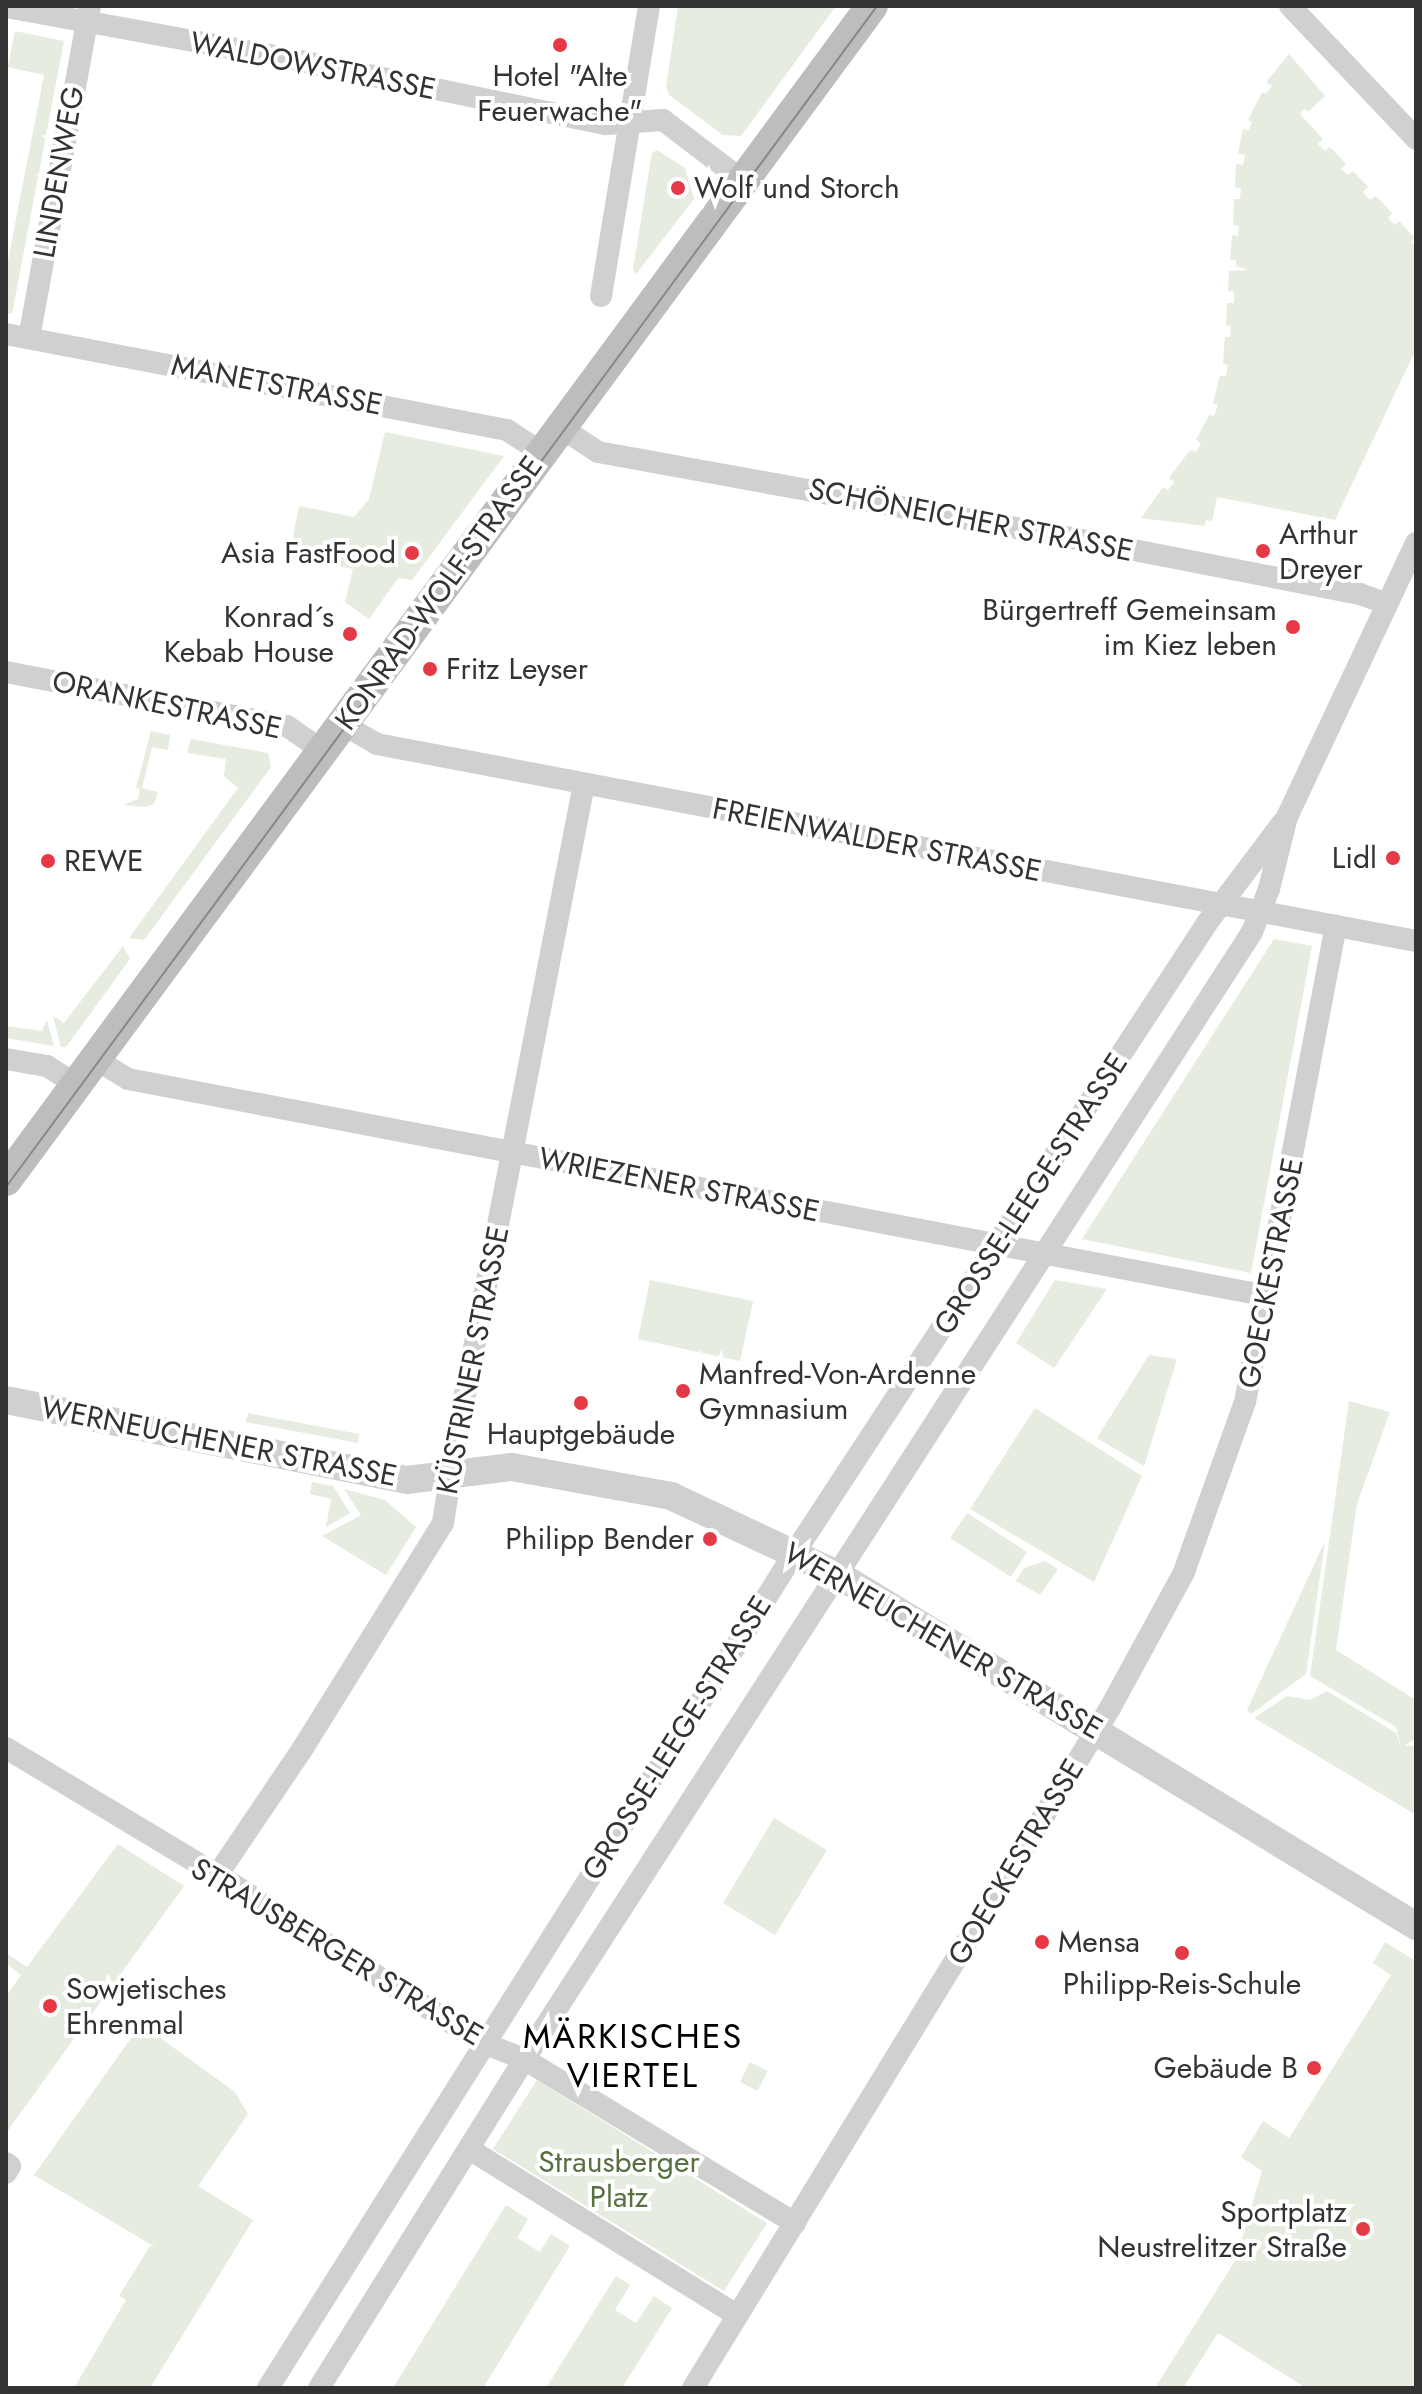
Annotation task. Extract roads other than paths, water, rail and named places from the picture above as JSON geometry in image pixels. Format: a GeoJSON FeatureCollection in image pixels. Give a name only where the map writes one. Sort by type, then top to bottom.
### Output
{"type":"FeatureCollection","features":[{"type":"Feature","properties":{"kind":"main road","name":"KONRAD-WOLF-STRASSE"},"geometry":{"type":"LineString","coordinates":[[6,1180],[872,6]]}},
{"type":"Feature","properties":{"kind":"street"},"geometry":{"type":"LineString","coordinates":[[601,296],[649,6]]}},
{"type":"Feature","properties":{"kind":"street"},"geometry":{"type":"LineString","coordinates":[[1290,6],[1416,139]]}},
{"type":"Feature","properties":{"kind":"street","name":"WALDOWSTRASSE"},"geometry":{"type":"LineString","coordinates":[[6,7],[88,14],[606,124],[663,120],[743,181]]}},
{"type":"Feature","properties":{"kind":"street","name":"LINDENWEG"},"geometry":{"type":"LineString","coordinates":[[29,338],[88,14]]}},
{"type":"Feature","properties":{"kind":"street","name":"MANETSTRASSE"},"geometry":{"type":"LineString","coordinates":[[6,334],[551,440]]}},
{"type":"Feature","properties":{"kind":"street","name":"SCHÖNEICHER STRASSE"},"geometry":{"type":"LineString","coordinates":[[551,440],[598,452],[1058,535],[1360,594],[1387,604]]}},
{"type":"Feature","properties":{"kind":"street","name":"GROSSE-LEEGE-STRASSE"},"geometry":{"type":"LineString","coordinates":[[319,2388],[524,2059],[1261,914],[1287,817],[1416,543]]}},
{"type":"Feature","properties":{"kind":"street","name":"ORANKESTRASSE"},"geometry":{"type":"LineString","coordinates":[[6,672],[287,726],[323,751]]}},
{"type":"Feature","properties":{"kind":"street","name":"FREIENWALDER STRASSE"},"geometry":{"type":"LineString","coordinates":[[342,724],[377,744],[1416,941]]}},
{"type":"Feature","properties":{"kind":"street","name":"KÜSTRINER STRASSE"},"geometry":{"type":"LineString","coordinates":[[216,1877],[443,1523],[584,784]]}},
{"type":"Feature","properties":{"kind":"street","name":"GROSSE-LEEGE-STRASSE"},"geometry":{"type":"LineString","coordinates":[[268,2388],[795,1552],[1221,906],[1287,817]]}},
{"type":"Feature","properties":{"kind":"street","name":"GOECKESTRASSE"},"geometry":{"type":"LineString","coordinates":[[693,2388],[1097,1730],[1160,1621],[1212,1504],[1245,1402],[1268,1296],[1336,926]]}},
{"type":"Feature","properties":{"kind":"street"},"geometry":{"type":"LineString","coordinates":[[6,1059],[47,1066],[76,1085]]}},
{"type":"Feature","properties":{"kind":"street","name":"WRIEZENER STRASSE"},"geometry":{"type":"LineString","coordinates":[[95,1059],[128,1079],[1268,1296]]}},
{"type":"Feature","properties":{"kind":"street","name":"WERNEUCHENER STRASSE"},"geometry":{"type":"LineString","coordinates":[[6,1400],[407,1480],[512,1467],[671,1496],[837,1574],[1416,1926]]}},
{"type":"Feature","properties":{"kind":"street","name":"STRAUSBERGER STRASSE"},"geometry":{"type":"LineString","coordinates":[[6,1748],[483,2043],[524,2059],[795,2223]]}},
{"type":"Feature","properties":{"kind":"street"},"geometry":{"type":"LineString","coordinates":[[469,2149],[737,2315]]}},
{"type":"Feature","properties":{"kind":"tram line"},"geometry":{"type":"LineString","coordinates":[[6,1187],[877,6]]}},
{"type":"Feature","properties":{"kind":"place","name":"Hotel \"Alte Feuerwache\""},"geometry":{"type":"Point","coordinates":[560,45]}},
{"type":"Feature","properties":{"kind":"place","name":"Wolf und Storch"},"geometry":{"type":"Point","coordinates":[678,188]}},
{"type":"Feature","properties":{"kind":"place","name":"Arthur Dreyer"},"geometry":{"type":"Point","coordinates":[1263,551]}},
{"type":"Feature","properties":{"kind":"place","name":"Asia FastFood"},"geometry":{"type":"Point","coordinates":[412,553]}},
{"type":"Feature","properties":{"kind":"place","name":"Bürgertreff Gemeinsam im Kiez leben"},"geometry":{"type":"Point","coordinates":[1293,627]}},
{"type":"Feature","properties":{"kind":"place","name":"Konrad´s Kebab House"},"geometry":{"type":"Point","coordinates":[350,634]}},
{"type":"Feature","properties":{"kind":"place","name":"Fritz Leyser"},"geometry":{"type":"Point","coordinates":[430,669]}},
{"type":"Feature","properties":{"kind":"place","name":"Lidl"},"geometry":{"type":"Point","coordinates":[1393,858]}},
{"type":"Feature","properties":{"kind":"place","name":"REWE"},"geometry":{"type":"Point","coordinates":[48,861]}},
{"type":"Feature","properties":{"kind":"place","name":"Manfred-Von-Ardenne Gymnasium"},"geometry":{"type":"Point","coordinates":[683,1391]}},
{"type":"Feature","properties":{"kind":"place","name":"Hauptgebäude"},"geometry":{"type":"Point","coordinates":[581,1403]}},
{"type":"Feature","properties":{"kind":"place","name":"Philipp Bender"},"geometry":{"type":"Point","coordinates":[710,1539]}},
{"type":"Feature","properties":{"kind":"place","name":"Mensa"},"geometry":{"type":"Point","coordinates":[1042,1942]}},
{"type":"Feature","properties":{"kind":"place","name":"Philipp-Reis-Schule"},"geometry":{"type":"Point","coordinates":[1182,1953]}},
{"type":"Feature","properties":{"kind":"place","name":"Sowjetisches Ehrenmal"},"geometry":{"type":"Point","coordinates":[50,2006]}},
{"type":"Feature","properties":{"kind":"place","name":"Gebäude B"},"geometry":{"type":"Point","coordinates":[1314,2068]}},
{"type":"Feature","properties":{"kind":"place","name":"Sportplatz Neustrelitzer Straße"},"geometry":{"type":"Point","coordinates":[1363,2229]}},
{"type":"Feature","properties":{"kind":"district","name":"MÄRKISCHES VIERTEL"},"geometry":{"type":"Point","coordinates":[633,2056]}},
{"type":"Feature","properties":{"kind":"park label","name":"Strausberger Platz"},"geometry":{"type":"Point","coordinates":[619,2179]}}]}
